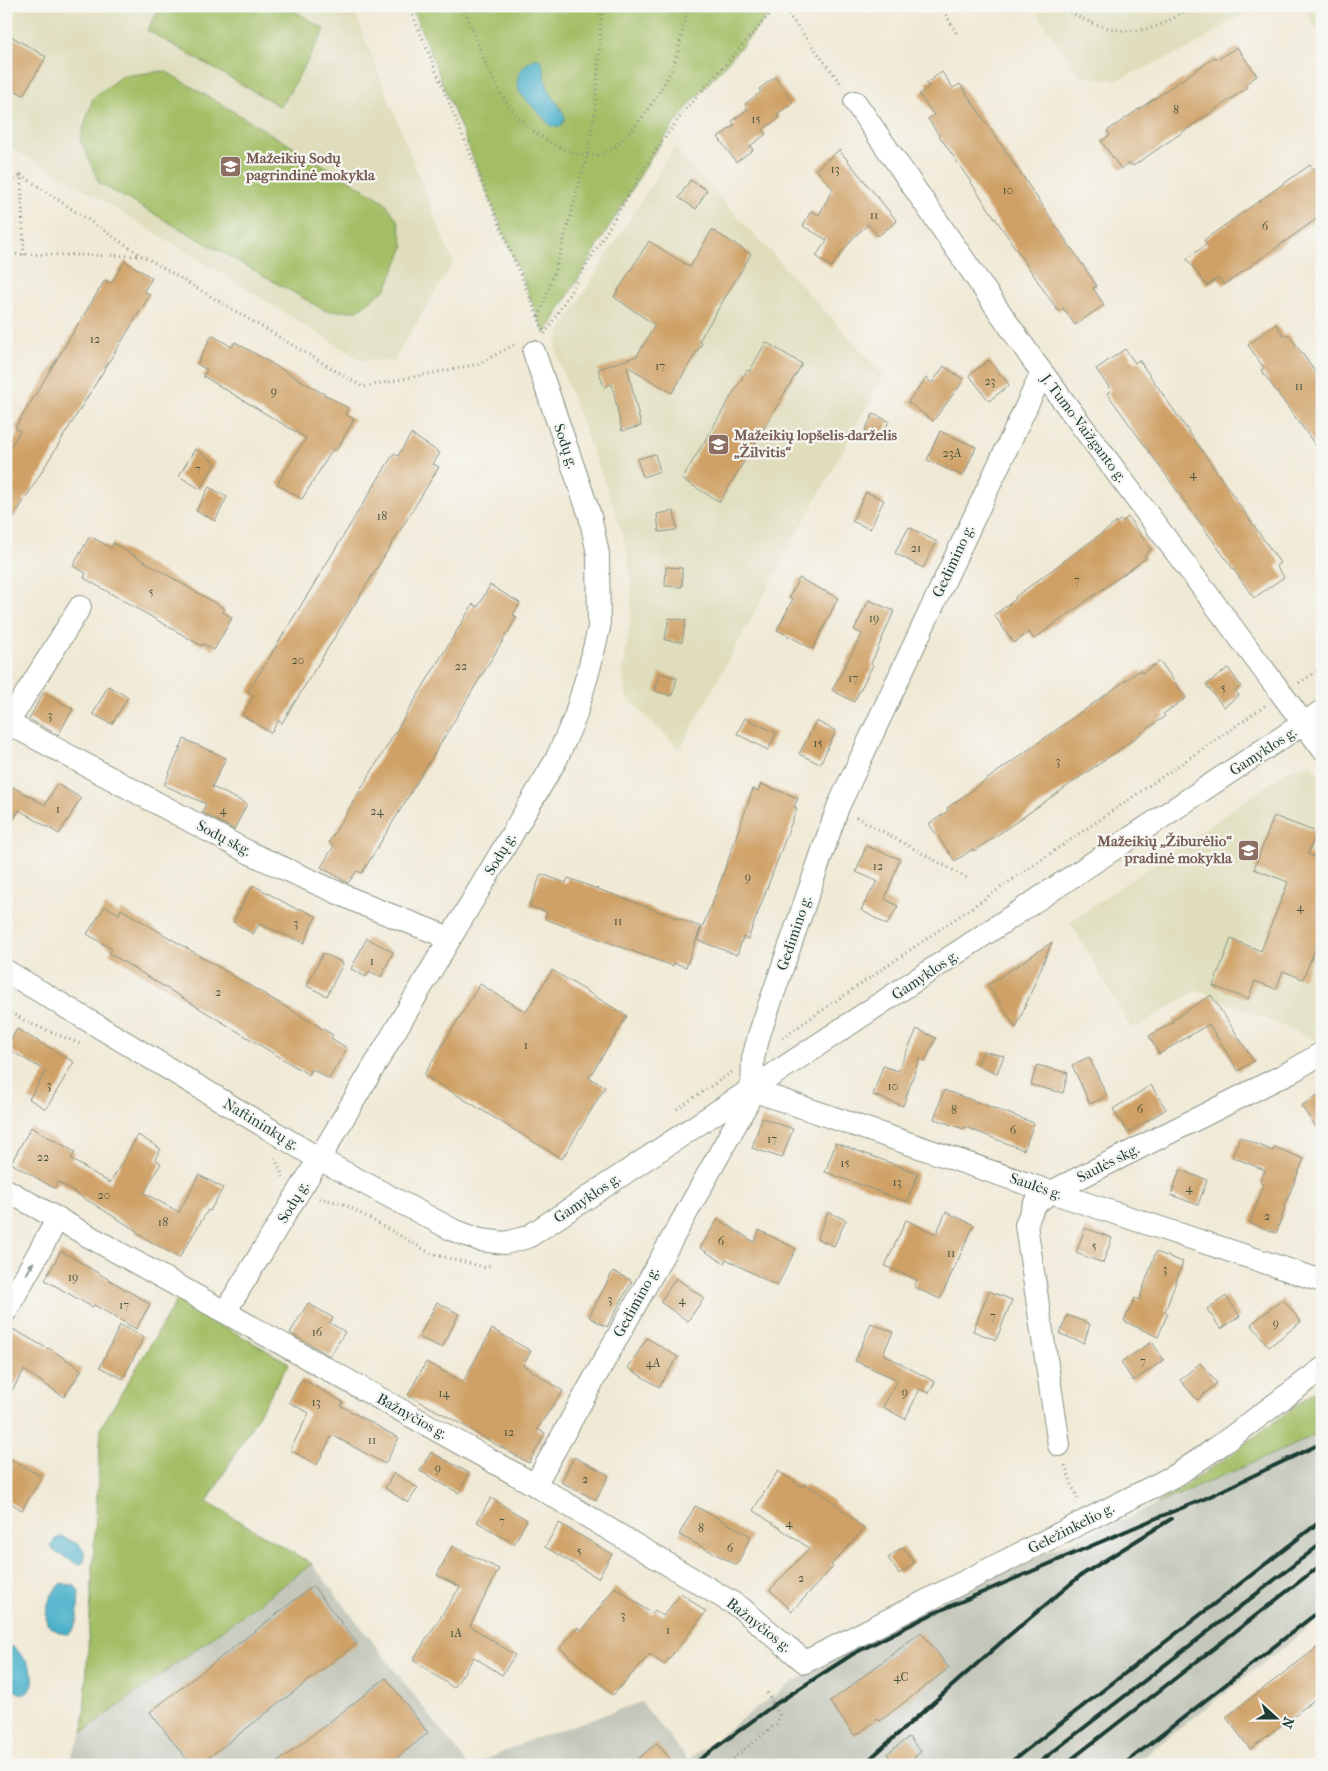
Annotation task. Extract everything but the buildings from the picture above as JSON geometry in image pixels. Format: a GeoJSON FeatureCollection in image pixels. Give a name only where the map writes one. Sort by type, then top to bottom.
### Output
{"type":"FeatureCollection","features":[{"type":"Feature","properties":{"kind":"street","name":"J. Tumo-Vaižganto g."},"geometry":{"type":"LineString","coordinates":[[855,102],[1042,373],[1322,748]]}},
{"type":"Feature","properties":{"kind":"street","name":"Sodų g."},"geometry":{"type":"LineString","coordinates":[[225,1312],[319,1159],[556,760],[575,717],[590,669],[599,628],[598,554],[590,516],[534,341]]}},
{"type":"Feature","properties":{"kind":"street","name":"Gedimino g."},"geometry":{"type":"LineString","coordinates":[[535,1485],[747,1104],[752,1090],[753,1058],[760,1032],[838,807],[1042,373]]}},
{"type":"Feature","properties":{"kind":"street"},"geometry":{"type":"LineString","coordinates":[[7,724],[80,607]]}},
{"type":"Feature","properties":{"kind":"street","name":"Gamyklos g."},"geometry":{"type":"LineString","coordinates":[[528,1237],[1322,711]]}},
{"type":"Feature","properties":{"kind":"street","name":"Sodų skg."},"geometry":{"type":"LineString","coordinates":[[7,724],[250,852],[367,906],[450,938]]}},
{"type":"Feature","properties":{"kind":"street","name":"Naftininkų g."},"geometry":{"type":"LineString","coordinates":[[6,971],[319,1159],[462,1234],[480,1240],[505,1243],[528,1237]]}},
{"type":"Feature","properties":{"kind":"street","name":"Saulės skg."},"geometry":{"type":"LineString","coordinates":[[1059,1445],[1026,1225],[1034,1205],[1051,1192],[1294,1070],[1322,1053]]}},
{"type":"Feature","properties":{"kind":"street","name":"Saulės g."},"geometry":{"type":"LineString","coordinates":[[752,1090],[1051,1192],[1322,1280]]}},
{"type":"Feature","properties":{"kind":"street","name":"Bažnyčios g."},"geometry":{"type":"LineString","coordinates":[[6,1190],[535,1485],[741,1608],[805,1662]]}},
{"type":"Feature","properties":{"kind":"street"},"geometry":{"type":"LineString","coordinates":[[6,1311],[58,1218]]}},
{"type":"Feature","properties":{"kind":"street","name":"Geležinkelio g."},"geometry":{"type":"LineString","coordinates":[[805,1662],[1178,1474],[1222,1444],[1322,1369]]}},
{"type":"Feature","properties":{"kind":"path"},"geometry":{"type":"LineString","coordinates":[[409,6],[538,317]]}},
{"type":"Feature","properties":{"kind":"path"},"geometry":{"type":"LineString","coordinates":[[464,6],[486,66],[508,105],[529,128],[547,142],[568,151],[587,156],[600,155],[612,149],[633,128],[662,90],[676,59],[688,6]]}},
{"type":"Feature","properties":{"kind":"path"},"geometry":{"type":"LineString","coordinates":[[534,341],[538,317],[557,264],[587,156],[596,92],[600,43],[600,6]]}},
{"type":"Feature","properties":{"kind":"path"},"geometry":{"type":"LineString","coordinates":[[22,175],[143,256],[363,387],[478,364],[534,341],[655,151],[686,109],[777,6]]}},
{"type":"Feature","properties":{"kind":"path"},"geometry":{"type":"LineString","coordinates":[[782,6],[855,102]]}},
{"type":"Feature","properties":{"kind":"path"},"geometry":{"type":"LineString","coordinates":[[942,6],[957,34]]}},
{"type":"Feature","properties":{"kind":"path"},"geometry":{"type":"LineString","coordinates":[[1062,6],[1083,20],[1113,30],[1134,30],[1161,24],[1193,6]]}},
{"type":"Feature","properties":{"kind":"path"},"geometry":{"type":"LineString","coordinates":[[6,185],[22,175]]}},
{"type":"Feature","properties":{"kind":"path"},"geometry":{"type":"LineString","coordinates":[[22,175],[24,255]]}},
{"type":"Feature","properties":{"kind":"path"},"geometry":{"type":"LineString","coordinates":[[6,254],[143,256]]}},
{"type":"Feature","properties":{"kind":"path"},"geometry":{"type":"LineString","coordinates":[[670,1114],[1322,668]]}},
{"type":"Feature","properties":{"kind":"path"},"geometry":{"type":"LineString","coordinates":[[838,807],[968,879]]}},
{"type":"Feature","properties":{"kind":"path"},"geometry":{"type":"LineString","coordinates":[[725,1765],[776,1724],[780,1716],[766,1691]]}},
{"type":"Feature","properties":{"kind":"shaded area","name":"Mažeikių Sodų pagrindinė mokykla"},"geometry":{"type":"Polygon","coordinates":[[[6,6],[352,6],[453,263],[393,362],[361,360],[84,189],[6,145],[6,6]]]}},
{"type":"Feature","properties":{"kind":"shaded area"},"geometry":{"type":"Polygon","coordinates":[[[1032,6],[1255,6],[1188,49],[1117,80],[1080,76],[1032,6]]]}},
{"type":"Feature","properties":{"kind":"shaded area"},"geometry":{"type":"Polygon","coordinates":[[[1303,6],[1322,6],[1322,40],[1303,6]]]}},
{"type":"Feature","properties":{"kind":"shaded area","name":"Mažeikių lopšelis-darželis „Žilvitis“"},"geometry":{"type":"Polygon","coordinates":[[[674,148],[884,375],[680,749],[626,697],[623,673],[631,614],[631,578],[627,550],[616,513],[560,365],[556,347],[559,333],[674,148]]]}},
{"type":"Feature","properties":{"kind":"shaded area","name":"Mažeikių „Žiburėlio“ pradinė mokykla"},"geometry":{"type":"Polygon","coordinates":[[[1311,764],[1322,778],[1322,1038],[1318,1041],[1198,990],[1132,1029],[1070,922],[1292,768],[1311,764]]]}},
{"type":"Feature","properties":{"kind":"shaded area"},"geometry":{"type":"Polygon","coordinates":[[[1322,1431],[1322,1617],[1133,1765],[475,1765],[528,1741],[641,1702],[688,1760],[793,1682],[867,1640],[992,1576],[1294,1445],[1322,1431]]]}},
{"type":"Feature","properties":{"kind":"shaded area"},"geometry":{"type":"Polygon","coordinates":[[[312,1564],[468,1765],[67,1765],[83,1732],[312,1564]]]}},
{"type":"Feature","properties":{"kind":"green space"},"geometry":{"type":"Polygon","coordinates":[[[161,6],[287,6],[325,30],[281,107],[147,30],[161,6]]]}},
{"type":"Feature","properties":{"kind":"green space"},"geometry":{"type":"Polygon","coordinates":[[[411,6],[777,6],[686,109],[655,151],[545,334],[411,6]]]}},
{"type":"Feature","properties":{"kind":"green space"},"geometry":{"type":"Polygon","coordinates":[[[165,71],[384,201],[398,221],[404,247],[386,289],[356,311],[326,311],[99,183],[80,139],[93,98],[122,76],[165,71]]]}},
{"type":"Feature","properties":{"kind":"green space"},"geometry":{"type":"Polygon","coordinates":[[[177,1300],[289,1363],[207,1502],[312,1564],[83,1732],[101,1427],[177,1300]]]}},
{"type":"Feature","properties":{"kind":"green space"},"geometry":{"type":"Polygon","coordinates":[[[1322,1386],[1322,1431],[1157,1504],[1225,1459],[1322,1386]]]}},
{"type":"Feature","properties":{"kind":"water"},"geometry":{"type":"Polygon","coordinates":[[[534,59],[539,59],[542,62],[548,89],[564,114],[565,119],[560,127],[551,126],[520,93],[518,88],[518,77],[522,69],[534,59]]]}},
{"type":"Feature","properties":{"kind":"water"},"geometry":{"type":"Polygon","coordinates":[[[62,1537],[82,1548],[85,1557],[84,1562],[79,1565],[55,1552],[51,1547],[55,1539],[62,1537]]]}},
{"type":"Feature","properties":{"kind":"water"},"geometry":{"type":"Polygon","coordinates":[[[61,1583],[75,1586],[79,1592],[77,1620],[72,1632],[67,1634],[52,1628],[47,1624],[46,1619],[51,1597],[61,1583]]]}},
{"type":"Feature","properties":{"kind":"water"},"geometry":{"type":"Polygon","coordinates":[[[6,1645],[17,1650],[31,1670],[34,1679],[33,1684],[26,1694],[21,1694],[6,1685],[6,1645]]]}},
{"type":"Feature","properties":{"kind":"railway"},"geometry":{"type":"LineString","coordinates":[[692,1765],[774,1705],[853,1654],[932,1614],[1202,1500],[1322,1443]]}},
{"type":"Feature","properties":{"kind":"railway"},"geometry":{"type":"LineString","coordinates":[[863,1765],[1006,1638],[1080,1576],[1171,1519]]}},
{"type":"Feature","properties":{"kind":"railway"},"geometry":{"type":"LineString","coordinates":[[1007,1765],[1322,1520]]}},
{"type":"Feature","properties":{"kind":"railway"},"geometry":{"type":"LineString","coordinates":[[1036,1765],[1322,1543]]}},
{"type":"Feature","properties":{"kind":"railway"},"geometry":{"type":"LineString","coordinates":[[1064,1765],[1322,1564]]}},
{"type":"Feature","properties":{"kind":"railway"},"geometry":{"type":"LineString","coordinates":[[1123,1765],[1322,1609]]}},
{"type":"Feature","properties":{"kind":"place","name":"Mažeikių Sodų pagrindinė mokykla"},"geometry":{"type":"Point","coordinates":[230,167]}},
{"type":"Feature","properties":{"kind":"place","name":"Mažeikių lopšelis-darželis „Žilvitis“"},"geometry":{"type":"Point","coordinates":[718,444]}},
{"type":"Feature","properties":{"kind":"place","name":"Mažeikių „Žiburėlio“ pradinė mokykla"},"geometry":{"type":"Point","coordinates":[1248,850]}}]}
